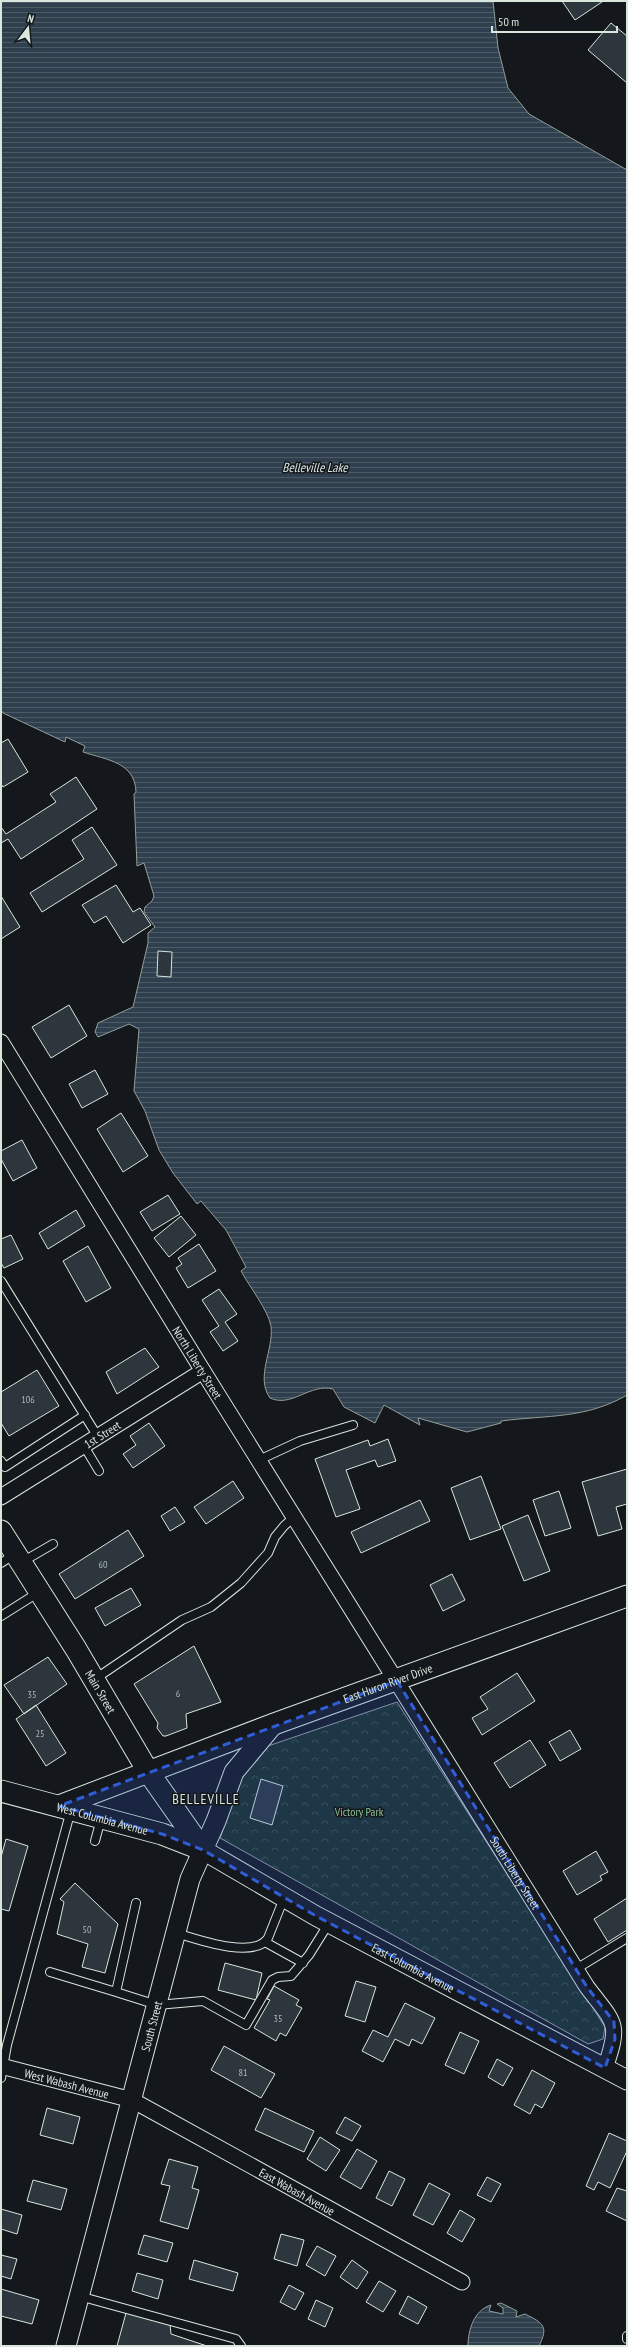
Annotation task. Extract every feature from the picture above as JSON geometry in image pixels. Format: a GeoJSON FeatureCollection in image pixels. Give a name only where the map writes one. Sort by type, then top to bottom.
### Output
{"type":"FeatureCollection","features":[{"type":"Feature","properties":{"kind":"main road","name":"Main Street"},"geometry":{"type":"LineString","coordinates":[[1,1531],[12,1560],[40,1592],[94,1679],[148,1773],[203,1850]]}},
{"type":"Feature","properties":{"kind":"main road","name":"East Huron River Drive"},"geometry":{"type":"LineString","coordinates":[[65,1808],[148,1773],[274,1724],[627,1596]]}},
{"type":"Feature","properties":{"kind":"main road","name":"West Columbia Avenue"},"geometry":{"type":"LineString","coordinates":[[1,1791],[102,1816],[162,1834],[203,1850]]}},
{"type":"Feature","properties":{"kind":"street","name":"North Liberty Street"},"geometry":{"type":"LineString","coordinates":[[2,1044],[203,1371],[397,1680]]}},
{"type":"Feature","properties":{"kind":"street","name":"1st Street"},"geometry":{"type":"LineString","coordinates":[[1,1497],[203,1371]]}},
{"type":"Feature","properties":{"kind":"street","name":"South Liberty Street"},"geometry":{"type":"LineString","coordinates":[[397,1680],[576,1969],[614,2022],[615,2039],[605,2068]]}},
{"type":"Feature","properties":{"kind":"street","name":"South Street"},"geometry":{"type":"LineString","coordinates":[[66,2346],[190,1879],[234,1772],[274,1724]]}},
{"type":"Feature","properties":{"kind":"street","name":"East Columbia Avenue"},"geometry":{"type":"LineString","coordinates":[[203,1850],[329,1923],[627,2080]]}},
{"type":"Feature","properties":{"kind":"street","name":"West Wabash Avenue"},"geometry":{"type":"LineString","coordinates":[[2,2070],[132,2100]]}},
{"type":"Feature","properties":{"kind":"street","name":"East Wabash Avenue"},"geometry":{"type":"LineString","coordinates":[[132,2100],[462,2282]]}},
{"type":"Feature","properties":{"kind":"lane"},"geometry":{"type":"LineString","coordinates":[[1,1281],[98,1437]]}},
{"type":"Feature","properties":{"kind":"lane"},"geometry":{"type":"LineString","coordinates":[[1,1462],[5,1467],[85,1415]]}},
{"type":"Feature","properties":{"kind":"lane"},"geometry":{"type":"LineString","coordinates":[[259,1460],[300,1441],[353,1425]]}},
{"type":"Feature","properties":{"kind":"lane"},"geometry":{"type":"LineString","coordinates":[[84,1446],[99,1471]]}},
{"type":"Feature","properties":{"kind":"lane"},"geometry":{"type":"LineString","coordinates":[[94,1679],[182,1620],[211,1607],[241,1583],[268,1553],[275,1537],[294,1517]]}},
{"type":"Feature","properties":{"kind":"lane"},"geometry":{"type":"LineString","coordinates":[[12,1560],[53,1544]]}},
{"type":"Feature","properties":{"kind":"lane"},"geometry":{"type":"LineString","coordinates":[[1,1616],[40,1592]]}},
{"type":"Feature","properties":{"kind":"lane"},"geometry":{"type":"LineString","coordinates":[[2,2070],[6,2045],[65,1808]]}},
{"type":"Feature","properties":{"kind":"lane"},"geometry":{"type":"LineString","coordinates":[[95,1840],[102,1816]]}},
{"type":"Feature","properties":{"kind":"lane"},"geometry":{"type":"LineString","coordinates":[[176,1933],[218,1945],[254,1948],[265,1942],[284,1898]]}},
{"type":"Feature","properties":{"kind":"lane"},"geometry":{"type":"LineString","coordinates":[[116,1992],[136,1904]]}},
{"type":"Feature","properties":{"kind":"lane"},"geometry":{"type":"LineString","coordinates":[[50,1972],[157,2005],[202,2001],[246,2025],[272,1980],[278,1977],[291,1976],[303,1963],[329,1923]]}},
{"type":"Feature","properties":{"kind":"lane"},"geometry":{"type":"LineString","coordinates":[[576,1969],[627,1938]]}},
{"type":"Feature","properties":{"kind":"lane"},"geometry":{"type":"LineString","coordinates":[[265,1942],[303,1963]]}},
{"type":"Feature","properties":{"kind":"lane"},"geometry":{"type":"LineString","coordinates":[[79,2296],[236,2339],[241,2346]]}},
{"type":"Feature","properties":{"kind":"highlighted area"},"geometry":{"type":"Polygon","coordinates":[[[397,1681],[587,1987],[614,2022],[615,2039],[605,2068],[316,1916],[203,1850],[162,1834],[59,1806],[397,1681]]]}},
{"type":"Feature","properties":{"kind":"green space","name":"Victory Park"},"geometry":{"type":"Polygon","coordinates":[[[397,1702],[605,2027],[603,2039],[588,2044],[220,1838],[242,1775],[265,1747],[397,1702]]]}},
{"type":"Feature","properties":{"kind":"water","name":"Belleville Lake"},"geometry":{"type":"Polygon","coordinates":[[[1,1],[493,1],[498,48],[508,88],[529,114],[627,170],[627,1395],[612,1403],[566,1415],[501,1421],[501,1423],[467,1432],[418,1418],[420,1425],[384,1405],[375,1423],[344,1407],[333,1389],[317,1389],[286,1400],[270,1398],[264,1381],[270,1344],[271,1326],[266,1313],[241,1271],[246,1267],[226,1230],[201,1201],[197,1204],[173,1173],[159,1150],[145,1111],[134,1091],[139,1029],[129,1024],[98,1037],[95,1032],[98,1023],[133,1007],[148,943],[148,933],[155,927],[144,912],[145,907],[152,901],[154,896],[144,863],[137,866],[134,794],[136,792],[131,774],[125,768],[110,760],[83,752],[85,746],[66,737],[65,742],[3,713],[1,710],[1,1]]]}},
{"type":"Feature","properties":{"kind":"water"},"geometry":{"type":"Polygon","coordinates":[[[501,2303],[517,2311],[516,2317],[525,2314],[540,2323],[544,2329],[544,2334],[539,2346],[468,2346],[469,2334],[476,2316],[480,2311],[491,2305],[489,2311],[503,2314],[503,2308],[497,2304],[501,2303]]]}},
{"type":"Feature","properties":{"kind":"building"},"geometry":{"type":"Polygon","coordinates":[[[562,1],[601,1],[602,2],[575,20],[562,1]]]}},
{"type":"Feature","properties":{"kind":"building"},"geometry":{"type":"Polygon","coordinates":[[[611,23],[627,36],[627,83],[588,50],[611,23]]]}},
{"type":"Feature","properties":{"kind":"building"},"geometry":{"type":"Polygon","coordinates":[[[8,739],[28,772],[3,787],[1,784],[1,743],[8,739]]]}},
{"type":"Feature","properties":{"kind":"building"},"geometry":{"type":"Polygon","coordinates":[[[76,777],[97,809],[21,859],[8,839],[1,843],[1,827],[6,834],[56,802],[50,794],[76,777]]]}},
{"type":"Feature","properties":{"kind":"building"},"geometry":{"type":"Polygon","coordinates":[[[92,827],[117,865],[42,912],[30,893],[84,859],[72,840],[92,827]]]}},
{"type":"Feature","properties":{"kind":"building"},"geometry":{"type":"Polygon","coordinates":[[[116,885],[133,912],[140,908],[151,925],[123,943],[106,916],[94,923],[82,905],[116,885]]]}},
{"type":"Feature","properties":{"kind":"building"},"geometry":{"type":"Polygon","coordinates":[[[1,896],[20,927],[1,939],[1,896]]]}},
{"type":"Feature","properties":{"kind":"building"},"geometry":{"type":"Polygon","coordinates":[[[158,951],[172,952],[171,977],[157,976],[158,951]]]}},
{"type":"Feature","properties":{"kind":"building"},"geometry":{"type":"Polygon","coordinates":[[[69,1005],[87,1036],[51,1058],[32,1027],[69,1005]]]}},
{"type":"Feature","properties":{"kind":"building"},"geometry":{"type":"Polygon","coordinates":[[[95,1070],[108,1094],[82,1108],[69,1084],[95,1070]]]}},
{"type":"Feature","properties":{"kind":"building"},"geometry":{"type":"Polygon","coordinates":[[[121,1113],[148,1156],[123,1172],[97,1129],[121,1113]]]}},
{"type":"Feature","properties":{"kind":"building"},"geometry":{"type":"Polygon","coordinates":[[[22,1140],[37,1168],[13,1181],[1,1159],[1,1151],[22,1140]]]}},
{"type":"Feature","properties":{"kind":"building"},"geometry":{"type":"Polygon","coordinates":[[[168,1195],[180,1214],[152,1231],[140,1212],[168,1195]]]}},
{"type":"Feature","properties":{"kind":"building"},"geometry":{"type":"Polygon","coordinates":[[[76,1210],[85,1226],[48,1249],[39,1233],[76,1210]]]}},
{"type":"Feature","properties":{"kind":"building"},"geometry":{"type":"Polygon","coordinates":[[[181,1216],[196,1235],[169,1257],[154,1238],[181,1216]]]}},
{"type":"Feature","properties":{"kind":"building"},"geometry":{"type":"Polygon","coordinates":[[[11,1235],[23,1259],[4,1268],[1,1263],[1,1239],[11,1235]]]}},
{"type":"Feature","properties":{"kind":"building"},"geometry":{"type":"Polygon","coordinates":[[[199,1244],[216,1271],[188,1288],[176,1268],[182,1264],[178,1258],[199,1244]]]}},
{"type":"Feature","properties":{"kind":"building"},"geometry":{"type":"Polygon","coordinates":[[[88,1246],[111,1288],[86,1302],[63,1261],[88,1246]]]}},
{"type":"Feature","properties":{"kind":"building"},"geometry":{"type":"Polygon","coordinates":[[[219,1289],[237,1314],[225,1322],[238,1341],[223,1351],[210,1332],[219,1326],[202,1300],[219,1289]]]}},
{"type":"Feature","properties":{"kind":"building"},"geometry":{"type":"Polygon","coordinates":[[[145,1348],[159,1367],[117,1394],[106,1372],[145,1348]]]}},
{"type":"Feature","properties":{"kind":"building"},"geometry":{"type":"Polygon","coordinates":[[[37,1370],[59,1406],[9,1436],[1,1423],[1,1392],[37,1370]]]}},
{"type":"Feature","properties":{"kind":"building"},"geometry":{"type":"Polygon","coordinates":[[[149,1423],[165,1446],[133,1468],[123,1454],[136,1445],[130,1436],[149,1423]]]}},
{"type":"Feature","properties":{"kind":"building"},"geometry":{"type":"Polygon","coordinates":[[[388,1439],[396,1461],[378,1467],[375,1460],[346,1470],[360,1509],[336,1517],[315,1459],[368,1440],[370,1446],[388,1439]]]}},
{"type":"Feature","properties":{"kind":"building"},"geometry":{"type":"Polygon","coordinates":[[[627,1469],[627,1504],[616,1507],[622,1529],[598,1536],[582,1482],[627,1469]]]}},
{"type":"Feature","properties":{"kind":"building"},"geometry":{"type":"Polygon","coordinates":[[[481,1476],[501,1529],[470,1540],[451,1488],[481,1476]]]}},
{"type":"Feature","properties":{"kind":"building"},"geometry":{"type":"Polygon","coordinates":[[[233,1481],[244,1498],[206,1524],[194,1507],[233,1481]]]}},
{"type":"Feature","properties":{"kind":"building"},"geometry":{"type":"Polygon","coordinates":[[[559,1491],[571,1528],[545,1536],[533,1500],[559,1491]]]}},
{"type":"Feature","properties":{"kind":"building"},"geometry":{"type":"Polygon","coordinates":[[[420,1500],[430,1521],[361,1553],[351,1532],[420,1500]]]}},
{"type":"Feature","properties":{"kind":"building"},"geometry":{"type":"Polygon","coordinates":[[[175,1507],[185,1522],[170,1531],[161,1516],[175,1507]]]}},
{"type":"Feature","properties":{"kind":"building"},"geometry":{"type":"Polygon","coordinates":[[[528,1515],[550,1571],[524,1581],[502,1526],[528,1515]]]}},
{"type":"Feature","properties":{"kind":"building"},"geometry":{"type":"Polygon","coordinates":[[[128,1530],[144,1556],[75,1599],[59,1574],[128,1530]]]}},
{"type":"Feature","properties":{"kind":"building"},"geometry":{"type":"Polygon","coordinates":[[[452,1574],[465,1600],[443,1611],[430,1585],[452,1574]]]}},
{"type":"Feature","properties":{"kind":"building"},"geometry":{"type":"Polygon","coordinates":[[[131,1588],[141,1605],[105,1626],[95,1608],[131,1588]]]}},
{"type":"Feature","properties":{"kind":"building"},"geometry":{"type":"Polygon","coordinates":[[[194,1646],[221,1702],[186,1714],[187,1728],[163,1736],[157,1728],[158,1723],[134,1684],[194,1646]]]}},
{"type":"Feature","properties":{"kind":"building"},"geometry":{"type":"Polygon","coordinates":[[[48,1657],[67,1684],[24,1714],[4,1685],[48,1657]]]}},
{"type":"Feature","properties":{"kind":"building"},"geometry":{"type":"Polygon","coordinates":[[[517,1673],[535,1701],[482,1735],[472,1718],[488,1709],[480,1697],[517,1673]]]}},
{"type":"Feature","properties":{"kind":"building"},"geometry":{"type":"Polygon","coordinates":[[[36,1705],[66,1753],[46,1766],[16,1719],[36,1705]]]}},
{"type":"Feature","properties":{"kind":"building"},"geometry":{"type":"Polygon","coordinates":[[[570,1730],[581,1749],[560,1761],[549,1742],[570,1730]]]}},
{"type":"Feature","properties":{"kind":"building"},"geometry":{"type":"Polygon","coordinates":[[[530,1740],[546,1765],[510,1788],[494,1763],[530,1740]]]}},
{"type":"Feature","properties":{"kind":"building"},"geometry":{"type":"Polygon","coordinates":[[[261,1779],[283,1786],[272,1825],[250,1818],[261,1779]]]}},
{"type":"Feature","properties":{"kind":"building"},"geometry":{"type":"Polygon","coordinates":[[[6,1839],[28,1846],[9,1911],[1,1909],[1,1857],[6,1839]]]}},
{"type":"Feature","properties":{"kind":"building"},"geometry":{"type":"Polygon","coordinates":[[[596,1851],[608,1872],[600,1876],[602,1880],[577,1895],[563,1871],[596,1851]]]}},
{"type":"Feature","properties":{"kind":"building"},"geometry":{"type":"Polygon","coordinates":[[[75,1883],[118,1924],[105,1973],[82,1967],[88,1944],[57,1934],[64,1902],[60,1899],[75,1883]]]}},
{"type":"Feature","properties":{"kind":"building"},"geometry":{"type":"Polygon","coordinates":[[[627,1898],[627,1930],[608,1942],[594,1919],[627,1898]]]}},
{"type":"Feature","properties":{"kind":"building"},"geometry":{"type":"Polygon","coordinates":[[[225,1963],[262,1973],[256,2000],[218,1990],[225,1963]]]}},
{"type":"Feature","properties":{"kind":"building"},"geometry":{"type":"Polygon","coordinates":[[[356,1981],[376,1987],[365,2022],[345,2016],[356,1981]]]}},
{"type":"Feature","properties":{"kind":"building"},"geometry":{"type":"Polygon","coordinates":[[[274,1986],[299,2000],[296,2005],[302,2008],[286,2036],[280,2033],[276,2041],[254,2028],[270,2000],[267,1999],[274,1986]]]}},
{"type":"Feature","properties":{"kind":"building"},"geometry":{"type":"Polygon","coordinates":[[[405,2003],[435,2018],[422,2044],[412,2039],[409,2046],[395,2039],[383,2062],[362,2051],[373,2030],[388,2037],[405,2003]]]}},
{"type":"Feature","properties":{"kind":"building"},"geometry":{"type":"Polygon","coordinates":[[[460,2032],[479,2041],[464,2074],[445,2065],[460,2032]]]}},
{"type":"Feature","properties":{"kind":"building"},"geometry":{"type":"Polygon","coordinates":[[[224,2046],[275,2074],[261,2098],[211,2070],[224,2046]]]}},
{"type":"Feature","properties":{"kind":"building"},"geometry":{"type":"Polygon","coordinates":[[[497,2059],[513,2068],[503,2086],[488,2077],[497,2059]]]}},
{"type":"Feature","properties":{"kind":"building"},"geometry":{"type":"Polygon","coordinates":[[[532,2070],[555,2083],[542,2108],[535,2104],[530,2114],[514,2105],[532,2070]]]}},
{"type":"Feature","properties":{"kind":"building"},"geometry":{"type":"Polygon","coordinates":[[[47,2108],[80,2117],[73,2144],[40,2135],[47,2108]]]}},
{"type":"Feature","properties":{"kind":"building"},"geometry":{"type":"Polygon","coordinates":[[[265,2108],[314,2131],[304,2152],[255,2130],[265,2108]]]}},
{"type":"Feature","properties":{"kind":"building"},"geometry":{"type":"Polygon","coordinates":[[[345,2117],[361,2126],[352,2141],[336,2133],[345,2117]]]}},
{"type":"Feature","properties":{"kind":"building"},"geometry":{"type":"Polygon","coordinates":[[[609,2133],[627,2141],[627,2151],[610,2188],[598,2182],[594,2190],[586,2186],[609,2133]]]}},
{"type":"Feature","properties":{"kind":"building"},"geometry":{"type":"Polygon","coordinates":[[[320,2137],[340,2150],[326,2171],[307,2159],[320,2137]]]}},
{"type":"Feature","properties":{"kind":"building"},"geometry":{"type":"Polygon","coordinates":[[[357,2149],[377,2161],[361,2189],[340,2177],[357,2149]]]}},
{"type":"Feature","properties":{"kind":"building"},"geometry":{"type":"Polygon","coordinates":[[[169,2159],[198,2167],[192,2188],[199,2190],[188,2229],[160,2221],[170,2186],[161,2184],[169,2159]]]}},
{"type":"Feature","properties":{"kind":"building"},"geometry":{"type":"Polygon","coordinates":[[[389,2171],[405,2179],[392,2206],[376,2198],[389,2171]]]}},
{"type":"Feature","properties":{"kind":"building"},"geometry":{"type":"Polygon","coordinates":[[[487,2177],[501,2184],[491,2202],[477,2195],[487,2177]]]}},
{"type":"Feature","properties":{"kind":"building"},"geometry":{"type":"Polygon","coordinates":[[[33,2180],[67,2189],[61,2210],[27,2201],[33,2180]]]}},
{"type":"Feature","properties":{"kind":"building"},"geometry":{"type":"Polygon","coordinates":[[[429,2183],[450,2194],[433,2225],[413,2215],[429,2183]]]}},
{"type":"Feature","properties":{"kind":"building"},"geometry":{"type":"Polygon","coordinates":[[[617,2188],[627,2191],[627,2221],[606,2211],[617,2188]]]}},
{"type":"Feature","properties":{"kind":"building"},"geometry":{"type":"Polygon","coordinates":[[[1,2209],[22,2215],[17,2234],[1,2229],[1,2209]]]}},
{"type":"Feature","properties":{"kind":"building"},"geometry":{"type":"Polygon","coordinates":[[[460,2210],[475,2219],[462,2242],[447,2233],[460,2210]]]}},
{"type":"Feature","properties":{"kind":"building"},"geometry":{"type":"Polygon","coordinates":[[[281,2234],[304,2240],[297,2266],[274,2259],[281,2234]]]}},
{"type":"Feature","properties":{"kind":"building"},"geometry":{"type":"Polygon","coordinates":[[[144,2235],[173,2243],[167,2262],[138,2254],[144,2235]]]}},
{"type":"Feature","properties":{"kind":"building"},"geometry":{"type":"Polygon","coordinates":[[[317,2246],[336,2256],[325,2276],[306,2265],[317,2246]]]}},
{"type":"Feature","properties":{"kind":"building"},"geometry":{"type":"Polygon","coordinates":[[[1,2255],[17,2259],[11,2279],[1,2276],[1,2255]]]}},
{"type":"Feature","properties":{"kind":"building"},"geometry":{"type":"Polygon","coordinates":[[[194,2260],[238,2273],[233,2291],[189,2279],[194,2260]]]}},
{"type":"Feature","properties":{"kind":"building"},"geometry":{"type":"Polygon","coordinates":[[[352,2260],[368,2272],[357,2289],[340,2277],[352,2260]]]}},
{"type":"Feature","properties":{"kind":"building"},"geometry":{"type":"Polygon","coordinates":[[[137,2273],[163,2280],[158,2299],[132,2291],[137,2273]]]}},
{"type":"Feature","properties":{"kind":"building"},"geometry":{"type":"Polygon","coordinates":[[[379,2281],[396,2291],[383,2312],[366,2302],[379,2281]]]}},
{"type":"Feature","properties":{"kind":"building"},"geometry":{"type":"Polygon","coordinates":[[[289,2285],[304,2293],[295,2310],[280,2302],[289,2285]]]}},
{"type":"Feature","properties":{"kind":"building"},"geometry":{"type":"Polygon","coordinates":[[[1,2289],[39,2300],[32,2324],[1,2316],[1,2289]]]}},
{"type":"Feature","properties":{"kind":"building"},"geometry":{"type":"Polygon","coordinates":[[[408,2296],[427,2307],[418,2324],[399,2314],[408,2296]]]}},
{"type":"Feature","properties":{"kind":"building"},"geometry":{"type":"Polygon","coordinates":[[[316,2300],[333,2308],[325,2327],[308,2319],[316,2300]]]}},
{"type":"Feature","properties":{"kind":"building"},"geometry":{"type":"Polygon","coordinates":[[[126,2313],[170,2325],[171,2334],[207,2346],[117,2346],[126,2313]]]}},
{"type":"Feature","properties":{"kind":"district","name":"BELLEVILLE"},"geometry":{"type":"Point","coordinates":[206,1799]}}]}
